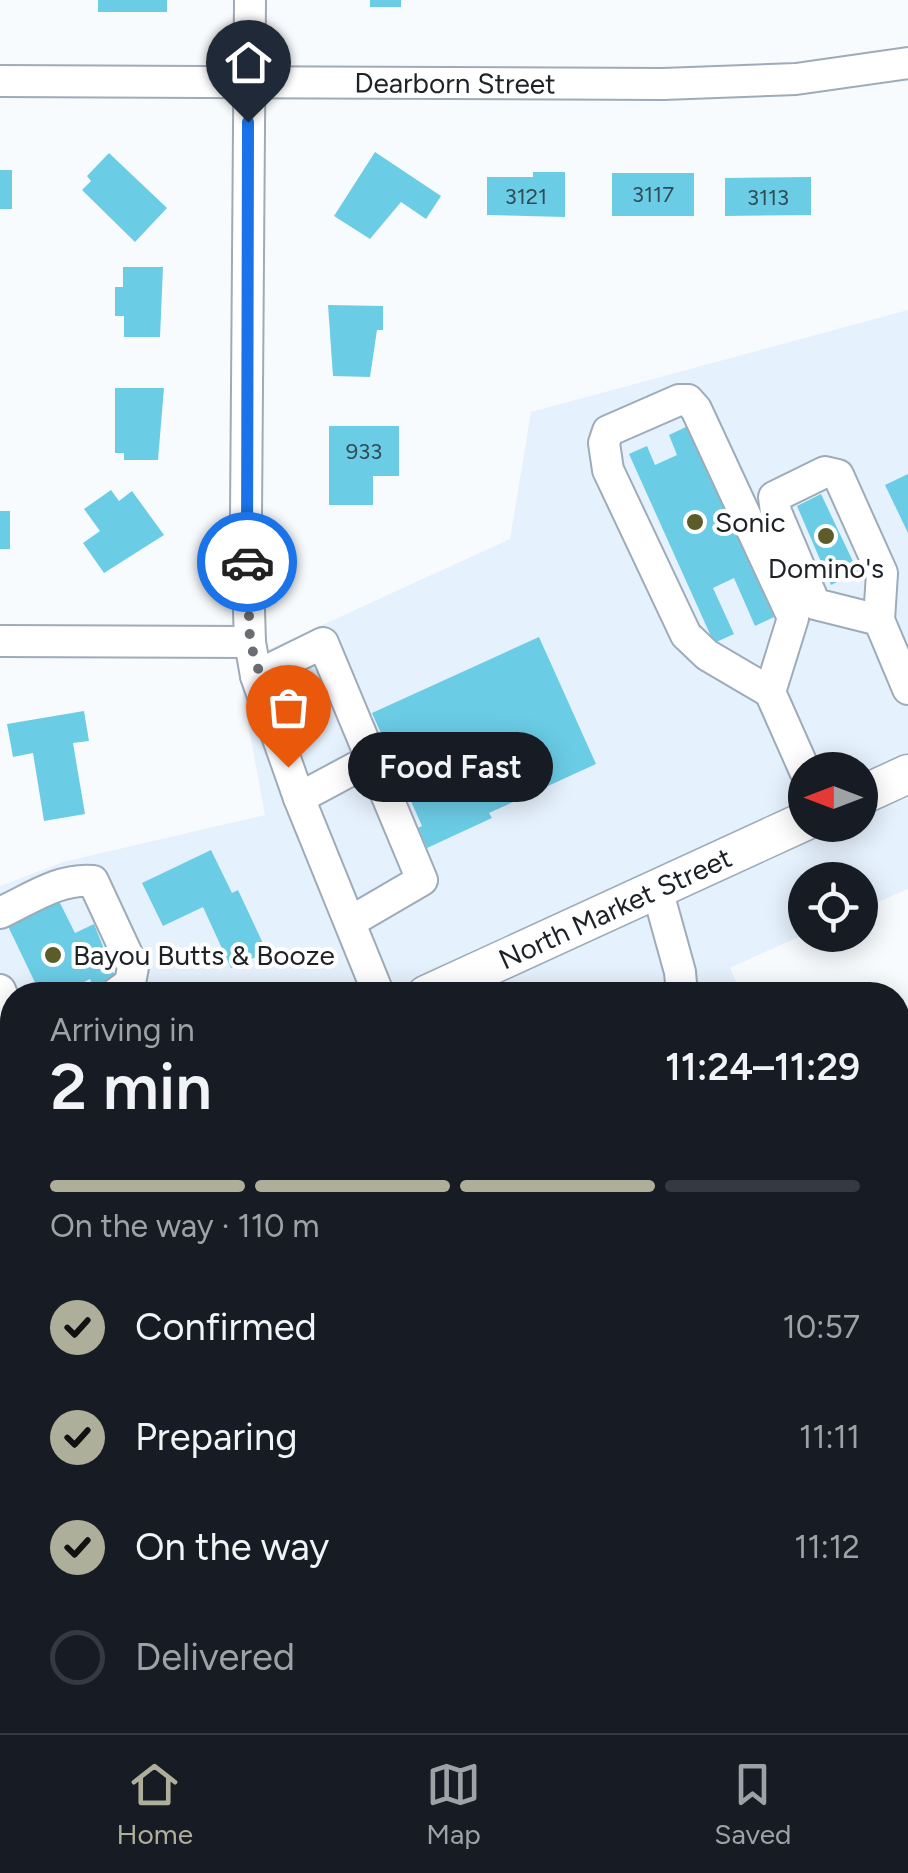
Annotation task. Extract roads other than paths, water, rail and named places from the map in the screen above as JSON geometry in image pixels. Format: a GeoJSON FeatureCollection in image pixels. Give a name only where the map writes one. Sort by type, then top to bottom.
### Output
{"type":"FeatureCollection","features":[{"type":"Feature","properties":{"kind":"main road"},"geometry":{"type":"LineString","coordinates":[[878,788],[908,774]]}},
{"type":"Feature","properties":{"kind":"main road","name":"North Market Street"},"geometry":{"type":"LineString","coordinates":[[486,982],[657,889],[788,829]]}},
{"type":"Feature","properties":{"kind":"street"},"geometry":{"type":"LineString","coordinates":[[250,0],[246,516],[250,642],[256,676],[299,798],[374,982]]}},
{"type":"Feature","properties":{"kind":"street","name":"Dearborn Street"},"geometry":{"type":"LineString","coordinates":[[0,82],[663,84],[796,78],[908,63]]}},
{"type":"Feature","properties":{"kind":"street"},"geometry":{"type":"LineString","coordinates":[[770,692],[793,618],[696,409],[688,400],[679,400],[608,431],[604,443],[608,470],[686,635],[708,654],[770,692],[796,752]]}},
{"type":"Feature","properties":{"kind":"street"},"geometry":{"type":"LineString","coordinates":[[879,620],[814,604],[776,512],[774,497],[825,472],[838,475],[882,573],[879,620],[908,690]]}},
{"type":"Feature","properties":{"kind":"street"},"geometry":{"type":"LineString","coordinates":[[0,641],[250,642]]}},
{"type":"Feature","properties":{"kind":"street"},"geometry":{"type":"LineString","coordinates":[[256,676],[323,643],[422,880],[350,922]]}},
{"type":"Feature","properties":{"kind":"street"},"geometry":{"type":"LineString","coordinates":[[299,798],[370,760]]}},
{"type":"Feature","properties":{"kind":"street"},"geometry":{"type":"LineString","coordinates":[[0,913],[54,886],[77,880],[93,881],[133,967],[130,982]]}},
{"type":"Feature","properties":{"kind":"street"},"geometry":{"type":"LineString","coordinates":[[657,889],[681,982]]}},
{"type":"Feature","properties":{"kind":"place","name":"Sonic"},"geometry":{"type":"Point","coordinates":[695,522]}},
{"type":"Feature","properties":{"kind":"place","name":"Domino's"},"geometry":{"type":"Point","coordinates":[826,536]}},
{"type":"Feature","properties":{"kind":"place","name":"Food Fast"},"geometry":{"type":"Point","coordinates":[288,767]}},
{"type":"Feature","properties":{"kind":"place","name":"Bayou Butts & Booze"},"geometry":{"type":"Point","coordinates":[53,955]}}]}
